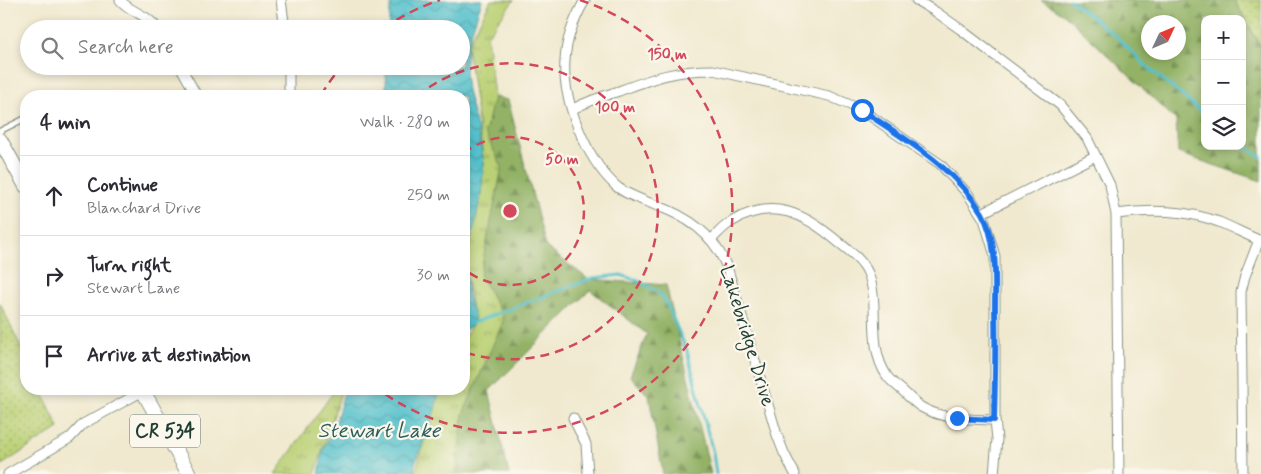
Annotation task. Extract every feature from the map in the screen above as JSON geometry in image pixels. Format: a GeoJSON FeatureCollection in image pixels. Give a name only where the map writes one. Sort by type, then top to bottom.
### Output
{"type":"FeatureCollection","features":[{"type":"Feature","properties":{"kind":"main road"},"geometry":{"type":"LineString","coordinates":[[0,140],[20,171]]}},
{"type":"Feature","properties":{"kind":"main road","name":"CR 534"},"geometry":{"type":"LineString","coordinates":[[145,395],[189,474]]}},
{"type":"Feature","properties":{"kind":"street"},"geometry":{"type":"LineString","coordinates":[[120,0],[132,10],[151,20]]}},
{"type":"Feature","properties":{"kind":"street"},"geometry":{"type":"LineString","coordinates":[[281,0],[284,20]]}},
{"type":"Feature","properties":{"kind":"street","name":"Lakebridge Drive"},"geometry":{"type":"LineString","coordinates":[[585,0],[577,13],[569,36],[565,61],[566,84],[580,133],[591,154],[615,186],[647,202],[670,210],[690,221],[711,240],[725,262],[777,435],[795,474]]}},
{"type":"Feature","properties":{"kind":"street"},"geometry":{"type":"LineString","coordinates":[[916,0],[954,25],[1060,105],[1087,138],[1110,185],[1116,214],[1119,474]]}},
{"type":"Feature","properties":{"kind":"street"},"geometry":{"type":"LineString","coordinates":[[573,109],[587,101],[665,74],[693,70],[713,70],[829,96],[862,110],[940,164],[968,194],[982,213],[995,256],[994,420],[997,439],[994,474]]}},
{"type":"Feature","properties":{"kind":"street"},"geometry":{"type":"LineString","coordinates":[[185,75],[194,90]]}},
{"type":"Feature","properties":{"kind":"street"},"geometry":{"type":"LineString","coordinates":[[289,75],[289,90]]}},
{"type":"Feature","properties":{"kind":"street"},"geometry":{"type":"LineString","coordinates":[[982,213],[1095,156]]}},
{"type":"Feature","properties":{"kind":"street"},"geometry":{"type":"LineString","coordinates":[[711,240],[730,223],[749,213],[772,209],[792,212],[813,222],[861,261],[868,273],[874,305],[875,340],[878,358],[888,377],[920,406],[937,415],[994,420]]}},
{"type":"Feature","properties":{"kind":"street"},"geometry":{"type":"LineString","coordinates":[[1116,214],[1149,211],[1182,213],[1218,222],[1260,241],[1245,276],[1241,292],[1243,474]]}},
{"type":"Feature","properties":{"kind":"street"},"geometry":{"type":"LineString","coordinates":[[8,474],[70,438],[83,424],[133,395]]}},
{"type":"Feature","properties":{"kind":"street"},"geometry":{"type":"LineString","coordinates":[[573,418],[586,444],[588,474]]}},
{"type":"Feature","properties":{"kind":"lane"},"geometry":{"type":"LineString","coordinates":[[0,131],[20,121]]}},
{"type":"Feature","properties":{"kind":"green space"},"geometry":{"type":"Polygon","coordinates":[[[491,0],[514,0],[487,36],[494,97],[485,133],[502,167],[480,275],[504,319],[463,414],[456,474],[415,474],[436,395],[470,395],[470,328],[474,322],[470,298],[470,240],[484,163],[470,67],[470,40],[491,0]]]}},
{"type":"Feature","properties":{"kind":"green space"},"geometry":{"type":"Polygon","coordinates":[[[1041,0],[1234,0],[1243,15],[1201,15],[1201,150],[1246,150],[1246,21],[1261,47],[1261,181],[1178,153],[1176,120],[1064,14],[1041,0]]]}},
{"type":"Feature","properties":{"kind":"green space"},"geometry":{"type":"Polygon","coordinates":[[[1234,0],[1261,0],[1261,47],[1246,21],[1246,15],[1243,15],[1234,0]]]}},
{"type":"Feature","properties":{"kind":"green space"},"geometry":{"type":"Polygon","coordinates":[[[494,97],[508,100],[546,247],[588,279],[666,285],[711,474],[663,474],[649,396],[630,376],[647,334],[590,290],[489,391],[509,474],[456,474],[463,414],[504,319],[480,275],[502,167],[485,133],[494,97]]]}},
{"type":"Feature","properties":{"kind":"green space"},"geometry":{"type":"Polygon","coordinates":[[[0,303],[20,345],[20,395],[44,395],[59,428],[0,466],[0,303]]]}},
{"type":"Feature","properties":{"kind":"green space"},"geometry":{"type":"Polygon","coordinates":[[[331,395],[340,395],[315,474],[275,474],[331,395]]]}},
{"type":"Feature","properties":{"kind":"water"},"geometry":{"type":"Polygon","coordinates":[[[391,0],[482,0],[470,37],[470,20],[389,20],[391,0]]]}},
{"type":"Feature","properties":{"kind":"water"},"geometry":{"type":"Polygon","coordinates":[[[386,75],[465,75],[467,90],[386,90],[386,75]]]}},
{"type":"Feature","properties":{"kind":"water"},"geometry":{"type":"Polygon","coordinates":[[[470,102],[484,163],[481,196],[470,246],[470,102]]]}},
{"type":"Feature","properties":{"kind":"water"},"geometry":{"type":"Polygon","coordinates":[[[470,303],[474,315],[474,323],[470,326],[470,303]]]}},
{"type":"Feature","properties":{"kind":"water","name":"Stewart Lake"},"geometry":{"type":"Polygon","coordinates":[[[343,395],[438,395],[431,424],[415,463],[414,474],[319,474],[323,450],[334,428],[343,395]]]}},
{"type":"Feature","properties":{"kind":"waterway"},"geometry":{"type":"LineString","coordinates":[[1070,0],[1117,37],[1143,63],[1201,112]]}},
{"type":"Feature","properties":{"kind":"waterway"},"geometry":{"type":"LineString","coordinates":[[1246,148],[1261,157]]}},
{"type":"Feature","properties":{"kind":"waterway"},"geometry":{"type":"LineString","coordinates":[[470,324],[593,278],[621,275],[641,282],[660,294],[666,302],[687,351],[713,453],[716,474]]}},
{"type":"Feature","properties":{"kind":"route"},"geometry":{"type":"LineString","coordinates":[[862,110],[940,164],[968,194],[982,213],[987,225],[995,256],[996,342],[994,420],[957,418]]}}]}
